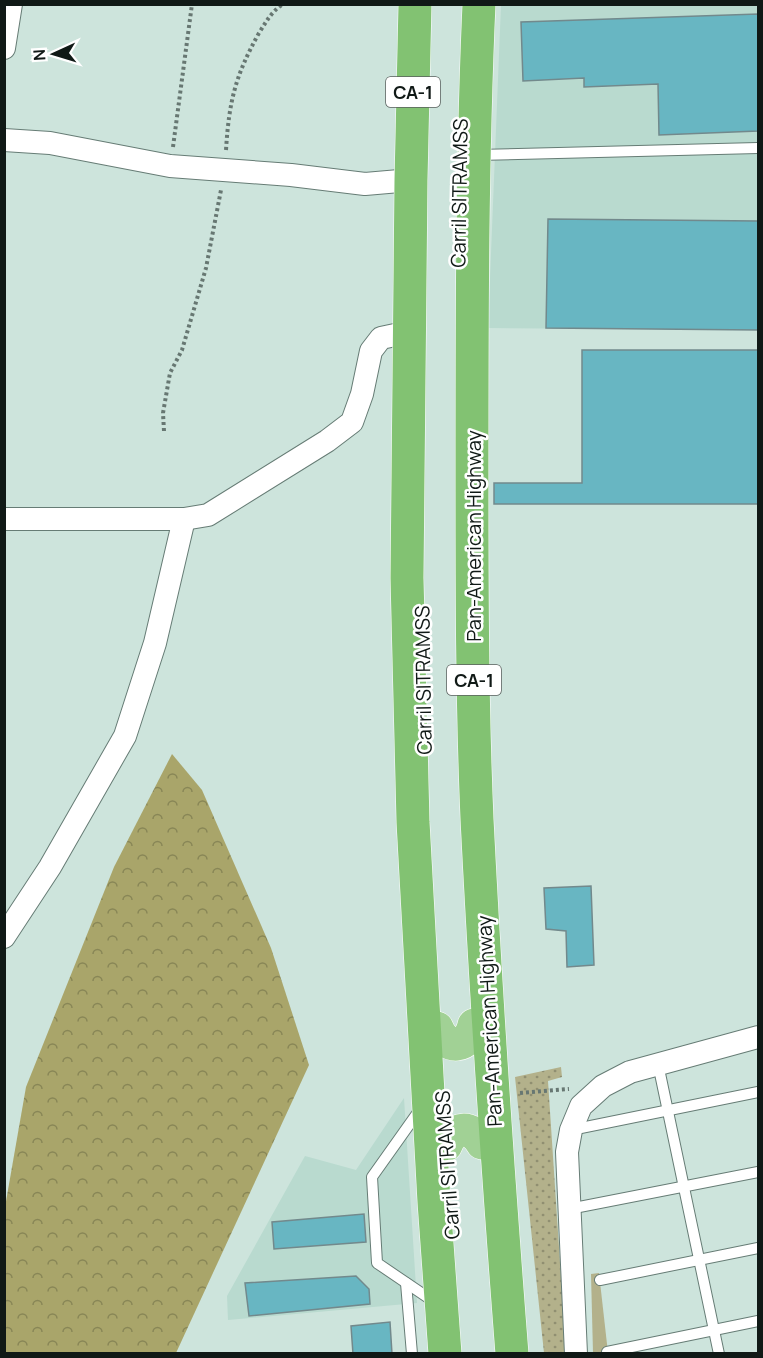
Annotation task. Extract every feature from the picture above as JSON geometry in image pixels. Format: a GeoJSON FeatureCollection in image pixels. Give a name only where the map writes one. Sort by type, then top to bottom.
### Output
{"type":"FeatureCollection","features":[{"type":"Feature","properties":{"kind":"highway","name":"CA-1"},"geometry":{"type":"LineString","coordinates":[[415,4],[407,566],[413,822],[445,1353]]}},
{"type":"Feature","properties":{"kind":"highway","name":"Pan-American Highway"},"geometry":{"type":"LineString","coordinates":[[479,4],[474,155],[472,612],[477,816],[493,1095],[512,1353]]}},
{"type":"Feature","properties":{"kind":"main road","name":"Carril SITRAMSS"},"geometry":{"type":"LineString","coordinates":[[426,4],[421,164],[420,554],[427,830],[437,1028],[460,1353]]}},
{"type":"Feature","properties":{"kind":"main road","name":"Carril SITRAMSS"},"geometry":{"type":"LineString","coordinates":[[466,4],[460,114],[456,426],[458,630],[474,1025],[496,1353]]}},
{"type":"Feature","properties":{"kind":"main road"},"geometry":{"type":"LineString","coordinates":[[437,1028],[441,1037],[448,1042],[458,1044],[466,1041],[472,1034],[474,1025]]}},
{"type":"Feature","properties":{"kind":"main road"},"geometry":{"type":"LineString","coordinates":[[446,1145],[449,1137],[463,1129],[478,1136],[482,1143]]}},
{"type":"Feature","properties":{"kind":"street"},"geometry":{"type":"LineString","coordinates":[[4,48],[11,4]]}},
{"type":"Feature","properties":{"kind":"street"},"geometry":{"type":"LineString","coordinates":[[4,140],[50,143],[170,166],[365,184],[411,180]]}},
{"type":"Feature","properties":{"kind":"street"},"geometry":{"type":"LineString","coordinates":[[4,519],[184,519],[208,515],[327,441],[352,422],[362,394],[371,351],[381,338],[409,332]]}},
{"type":"Feature","properties":{"kind":"street"},"geometry":{"type":"LineString","coordinates":[[4,937],[50,867],[125,735],[155,643],[184,519]]}},
{"type":"Feature","properties":{"kind":"street"},"geometry":{"type":"LineString","coordinates":[[576,1353],[567,1152],[571,1130],[581,1106],[603,1086],[630,1072],[759,1037]]}},
{"type":"Feature","properties":{"kind":"lane"},"geometry":{"type":"LineString","coordinates":[[474,155],[759,148]]}},
{"type":"Feature","properties":{"kind":"lane"},"geometry":{"type":"LineString","coordinates":[[658,1064],[719,1353]]}},
{"type":"Feature","properties":{"kind":"lane"},"geometry":{"type":"LineString","coordinates":[[571,1130],[759,1092]]}},
{"type":"Feature","properties":{"kind":"lane"},"geometry":{"type":"LineString","coordinates":[[428,1098],[372,1177],[377,1263],[441,1307]]}},
{"type":"Feature","properties":{"kind":"lane"},"geometry":{"type":"LineString","coordinates":[[569,1209],[759,1172]]}},
{"type":"Feature","properties":{"kind":"lane"},"geometry":{"type":"LineString","coordinates":[[600,1280],[759,1248]]}},
{"type":"Feature","properties":{"kind":"lane"},"geometry":{"type":"LineString","coordinates":[[406,1282],[412,1353]]}},
{"type":"Feature","properties":{"kind":"lane"},"geometry":{"type":"LineString","coordinates":[[607,1352],[759,1321]]}},
{"type":"Feature","properties":{"kind":"path"},"geometry":{"type":"LineString","coordinates":[[170,166],[192,4]]}},
{"type":"Feature","properties":{"kind":"path"},"geometry":{"type":"LineString","coordinates":[[164,431],[163,413],[170,373],[182,350],[206,268],[225,170],[229,110],[235,83],[262,28],[274,10],[283,4]]}},
{"type":"Feature","properties":{"kind":"path"},"geometry":{"type":"LineString","coordinates":[[493,1095],[603,1086]]}},
{"type":"Feature","properties":{"kind":"shaded area"},"geometry":{"type":"Polygon","coordinates":[[[501,5],[758,5],[758,330],[488,328],[501,5]]]}},
{"type":"Feature","properties":{"kind":"shaded area"},"geometry":{"type":"Polygon","coordinates":[[[561,1067],[562,1077],[548,1081],[566,1353],[544,1353],[515,1077],[561,1067]]]}},
{"type":"Feature","properties":{"kind":"shaded area"},"geometry":{"type":"Polygon","coordinates":[[[404,1098],[417,1303],[228,1320],[227,1296],[305,1156],[356,1170],[404,1098]]]}},
{"type":"Feature","properties":{"kind":"shaded area"},"geometry":{"type":"Polygon","coordinates":[[[599,1273],[608,1353],[593,1353],[591,1274],[599,1273]]]}},
{"type":"Feature","properties":{"kind":"green space"},"geometry":{"type":"Polygon","coordinates":[[[172,754],[202,790],[271,948],[309,1065],[176,1353],[5,1353],[5,1207],[26,1087],[114,867],[172,754]]]}},
{"type":"Feature","properties":{"kind":"building"},"geometry":{"type":"Polygon","coordinates":[[[758,14],[758,131],[659,135],[658,84],[584,87],[584,78],[523,81],[521,22],[758,14]]]}},
{"type":"Feature","properties":{"kind":"building"},"geometry":{"type":"Polygon","coordinates":[[[548,219],[758,221],[758,330],[546,328],[548,219]]]}},
{"type":"Feature","properties":{"kind":"building"},"geometry":{"type":"Polygon","coordinates":[[[582,350],[758,350],[758,504],[494,504],[494,483],[582,483],[582,350]]]}},
{"type":"Feature","properties":{"kind":"building"},"geometry":{"type":"Polygon","coordinates":[[[591,886],[594,965],[567,967],[566,931],[546,929],[544,888],[591,886]]]}},
{"type":"Feature","properties":{"kind":"building"},"geometry":{"type":"Polygon","coordinates":[[[364,1214],[366,1242],[274,1249],[272,1222],[364,1214]]]}},
{"type":"Feature","properties":{"kind":"building"},"geometry":{"type":"Polygon","coordinates":[[[356,1276],[369,1289],[370,1304],[249,1316],[245,1283],[356,1276]]]}},
{"type":"Feature","properties":{"kind":"building"},"geometry":{"type":"Polygon","coordinates":[[[390,1322],[392,1354],[353,1354],[351,1326],[390,1322]]]}}]}
